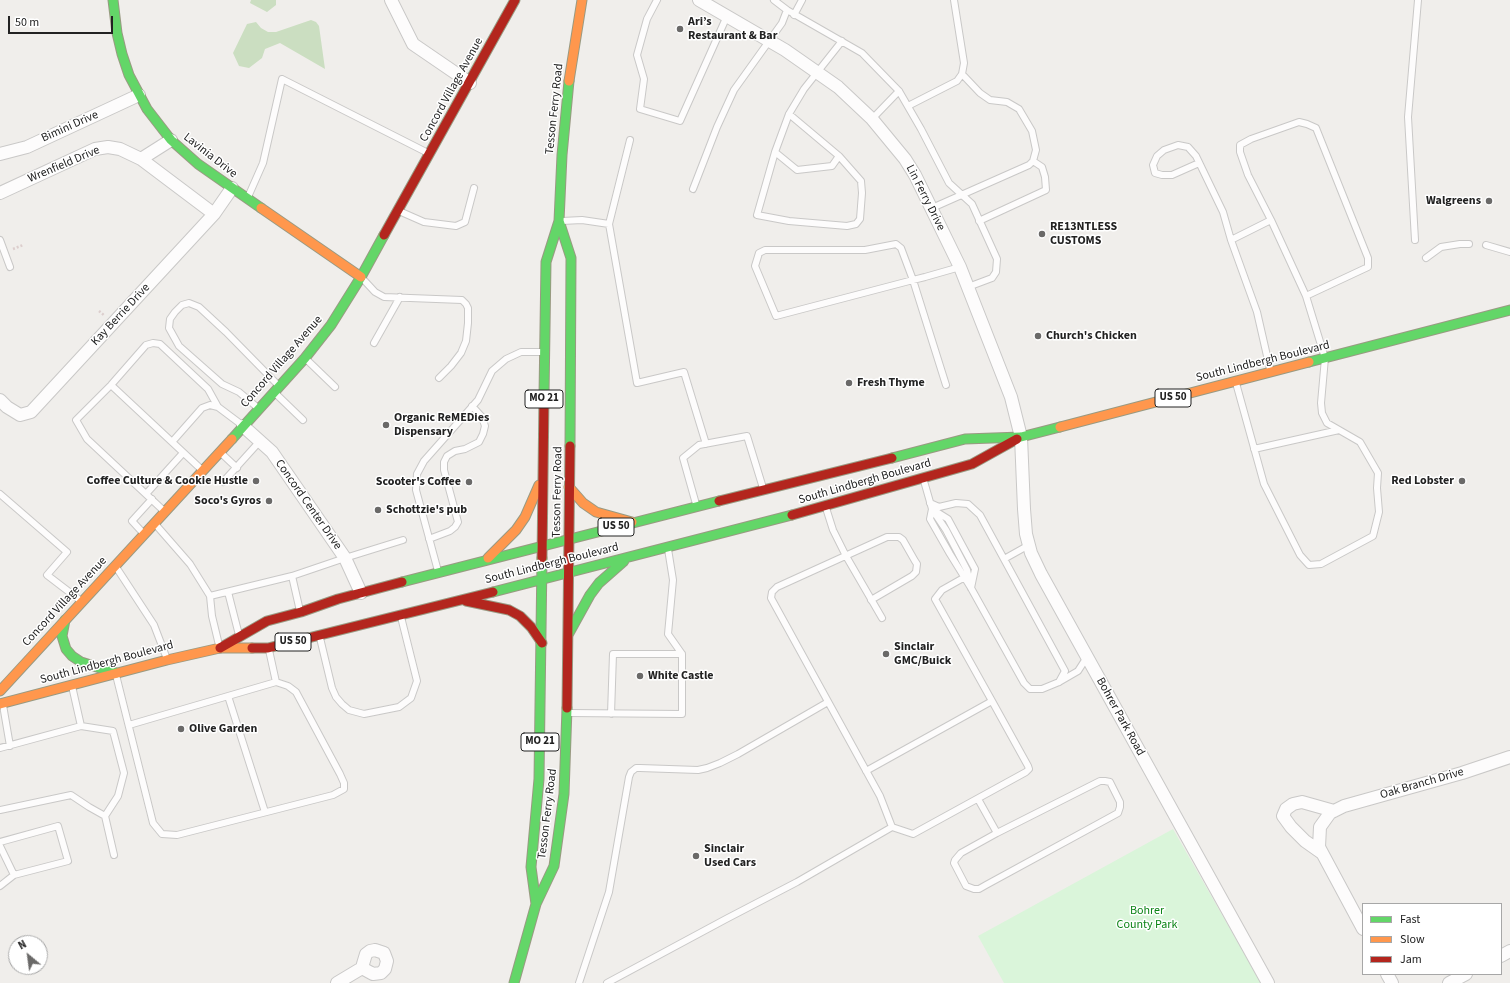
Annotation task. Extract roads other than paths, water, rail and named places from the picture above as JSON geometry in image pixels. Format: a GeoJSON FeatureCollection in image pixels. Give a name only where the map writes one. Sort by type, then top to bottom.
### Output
{"type":"FeatureCollection","features":[{"type":"Feature","properties":{"kind":"main road","name":"Lavinia Drive"},"geometry":{"type":"LineString","coordinates":[[113,0],[117,33],[129,75],[139,95],[158,124],[171,140],[198,164],[362,277]]}},
{"type":"Feature","properties":{"kind":"main road","name":"Concord Village Avenue"},"geometry":{"type":"LineString","coordinates":[[0,691],[203,471],[305,358],[331,325],[362,277],[515,0]]}},
{"type":"Feature","properties":{"kind":"main road","name":"Tesson Ferry Road"},"geometry":{"type":"LineString","coordinates":[[536,904],[531,867],[539,779],[546,262],[559,221],[566,111],[582,0]]}},
{"type":"Feature","properties":{"kind":"main road","name":"Tesson Ferry Road"},"geometry":{"type":"LineString","coordinates":[[514,983],[536,904],[554,866],[564,794],[569,573],[571,258],[559,221]]}},
{"type":"Feature","properties":{"kind":"main road","name":"South Lindbergh Boulevard"},"geometry":{"type":"LineString","coordinates":[[220,648],[267,621],[301,612],[338,599],[438,572],[965,439],[1021,437],[1510,310]]}},
{"type":"Feature","properties":{"kind":"main road","name":"South Lindbergh Boulevard"},"geometry":{"type":"LineString","coordinates":[[1,703],[167,660],[220,648],[268,648],[668,548],[825,507],[972,464],[1021,437]]}},
{"type":"Feature","properties":{"kind":"main road"},"geometry":{"type":"LineString","coordinates":[[485,560],[516,530],[526,517],[542,478]]}},
{"type":"Feature","properties":{"kind":"main road"},"geometry":{"type":"LineString","coordinates":[[570,487],[583,503],[596,512],[635,522]]}},
{"type":"Feature","properties":{"kind":"main road"},"geometry":{"type":"LineString","coordinates":[[568,635],[590,595],[599,583],[628,558]]}},
{"type":"Feature","properties":{"kind":"main road"},"geometry":{"type":"LineString","coordinates":[[460,600],[509,610],[520,616],[531,627],[542,643]]}},
{"type":"Feature","properties":{"kind":"main road"},"geometry":{"type":"LineString","coordinates":[[65,620],[62,636],[66,649],[72,656],[81,662],[116,673]]}},
{"type":"Feature","properties":{"kind":"street"},"geometry":{"type":"LineString","coordinates":[[391,0],[413,44],[470,82]]}},
{"type":"Feature","properties":{"kind":"street","name":"Lin Ferry Drive"},"geometry":{"type":"LineString","coordinates":[[698,0],[770,41],[818,72],[838,87],[872,119],[905,159],[932,208],[960,267],[1011,397],[1021,437]]}},
{"type":"Feature","properties":{"kind":"street","name":"Bimini Drive"},"geometry":{"type":"LineString","coordinates":[[0,154],[27,147],[139,95]]}},
{"type":"Feature","properties":{"kind":"street"},"geometry":{"type":"LineString","coordinates":[[141,159],[171,140]]}},
{"type":"Feature","properties":{"kind":"street","name":"Wrenfield Drive"},"geometry":{"type":"LineString","coordinates":[[0,193],[95,149],[108,147],[120,149],[141,159],[214,214]]}},
{"type":"Feature","properties":{"kind":"street","name":"Kay Berrie Drive"},"geometry":{"type":"LineString","coordinates":[[0,400],[7,407],[20,415],[31,412],[214,214],[232,188]]}},
{"type":"Feature","properties":{"kind":"street","name":"Concord Center Drive"},"geometry":{"type":"LineString","coordinates":[[243,426],[272,452],[345,558],[361,593]]}},
{"type":"Feature","properties":{"kind":"street","name":"Bohrer Park Road"},"geometry":{"type":"LineString","coordinates":[[1021,437],[1026,534],[1031,553],[1041,574],[1268,983]]}},
{"type":"Feature","properties":{"kind":"street","name":"Oak Branch Drive"},"geometry":{"type":"LineString","coordinates":[[1362,927],[1319,847],[1320,827],[1330,813],[1344,806],[1462,773],[1510,757]]}},
{"type":"Feature","properties":{"kind":"street","name":"Oak Branch Drive"},"geometry":{"type":"LineString","coordinates":[[1322,853],[1305,841],[1291,827],[1284,816],[1286,809],[1293,804],[1302,802],[1334,811]]}},
{"type":"Feature","properties":{"kind":"street"},"geometry":{"type":"LineString","coordinates":[[337,983],[362,968]]}},
{"type":"Feature","properties":{"kind":"street"},"geometry":{"type":"LineString","coordinates":[[1449,983],[1464,975]]}},
{"type":"Feature","properties":{"kind":"lane"},"geometry":{"type":"LineString","coordinates":[[657,0],[647,19],[637,55],[644,79],[640,109],[680,121],[727,16]]}},
{"type":"Feature","properties":{"kind":"lane"},"geometry":{"type":"LineString","coordinates":[[774,0],[787,10],[862,53],[899,91],[949,183],[972,204],[997,259],[996,272],[992,278],[968,287]]}},
{"type":"Feature","properties":{"kind":"lane"},"geometry":{"type":"LineString","coordinates":[[794,14],[802,0]]}},
{"type":"Feature","properties":{"kind":"lane"},"geometry":{"type":"LineString","coordinates":[[908,106],[957,81],[962,74],[964,63],[954,0]]}},
{"type":"Feature","properties":{"kind":"lane"},"geometry":{"type":"LineString","coordinates":[[1415,240],[1408,117],[1418,0]]}},
{"type":"Feature","properties":{"kind":"lane"},"geometry":{"type":"LineString","coordinates":[[693,189],[717,126],[734,90],[782,23],[787,10]]}},
{"type":"Feature","properties":{"kind":"lane"},"geometry":{"type":"LineString","coordinates":[[789,114],[839,156],[861,181],[860,219],[856,224],[847,226],[757,215],[775,152],[789,114],[804,89],[842,42]]}},
{"type":"Feature","properties":{"kind":"lane"},"geometry":{"type":"LineString","coordinates":[[932,208],[1029,165],[1033,160],[1036,150],[1032,131],[1018,109],[1007,102],[990,100],[980,93],[962,74]]}},
{"type":"Feature","properties":{"kind":"lane"},"geometry":{"type":"LineString","coordinates":[[247,199],[263,163],[282,79],[430,154]]}},
{"type":"Feature","properties":{"kind":"lane"},"geometry":{"type":"LineString","coordinates":[[872,119],[899,91]]}},
{"type":"Feature","properties":{"kind":"lane"},"geometry":{"type":"LineString","coordinates":[[1236,382],[1264,484],[1300,555],[1309,565],[1321,564],[1373,536],[1379,512],[1377,488],[1378,473],[1360,442],[1327,423],[1322,413],[1321,403],[1325,358],[1306,296],[1271,220],[1248,175],[1240,152],[1240,145],[1251,139],[1299,122],[1316,128],[1368,258],[1368,267],[1306,296]]}},
{"type":"Feature","properties":{"kind":"lane"},"geometry":{"type":"LineString","coordinates":[[630,140],[609,224],[637,383],[684,372],[706,444]]}},
{"type":"Feature","properties":{"kind":"lane"},"geometry":{"type":"LineString","coordinates":[[1199,163],[1172,175],[1162,175],[1156,173],[1153,165],[1157,156],[1164,150],[1178,145],[1188,147],[1196,156],[1223,212],[1231,240],[1258,312],[1270,373]]}},
{"type":"Feature","properties":{"kind":"lane"},"geometry":{"type":"LineString","coordinates":[[775,152],[797,170],[832,166],[839,156]]}},
{"type":"Feature","properties":{"kind":"lane"},"geometry":{"type":"LineString","coordinates":[[980,221],[1046,190],[1042,167],[1033,160]]}},
{"type":"Feature","properties":{"kind":"lane"},"geometry":{"type":"LineString","coordinates":[[399,211],[424,222],[456,226],[465,222],[474,188]]}},
{"type":"Feature","properties":{"kind":"lane"},"geometry":{"type":"LineString","coordinates":[[559,221],[582,220],[609,224]]}},
{"type":"Feature","properties":{"kind":"lane"},"geometry":{"type":"LineString","coordinates":[[1231,240],[1271,220]]}},
{"type":"Feature","properties":{"kind":"lane"},"geometry":{"type":"LineString","coordinates":[[0,240],[10,267]]}},
{"type":"Feature","properties":{"kind":"lane"},"geometry":{"type":"LineString","coordinates":[[946,385],[913,280],[900,248],[896,244],[865,250],[765,250],[759,253],[755,266],[776,316],[913,280],[960,267]]}},
{"type":"Feature","properties":{"kind":"lane"},"geometry":{"type":"LineString","coordinates":[[1426,258],[1441,247],[1469,244]]}},
{"type":"Feature","properties":{"kind":"lane"},"geometry":{"type":"LineString","coordinates":[[1486,246],[1510,252]]}},
{"type":"Feature","properties":{"kind":"lane"},"geometry":{"type":"LineString","coordinates":[[362,277],[375,292],[384,296],[462,300],[468,308],[466,341],[461,353],[439,378]]}},
{"type":"Feature","properties":{"kind":"lane"},"geometry":{"type":"LineString","coordinates":[[374,343],[400,297]]}},
{"type":"Feature","properties":{"kind":"lane"},"geometry":{"type":"LineString","coordinates":[[259,409],[239,392],[222,384],[179,346],[169,328],[170,318],[182,306],[189,303],[199,307],[226,332],[303,420]]}},
{"type":"Feature","properties":{"kind":"lane"},"geometry":{"type":"LineString","coordinates":[[165,512],[87,439],[76,420],[111,385],[146,345],[153,343],[160,344],[208,389],[218,407]]}},
{"type":"Feature","properties":{"kind":"lane"},"geometry":{"type":"LineString","coordinates":[[438,572],[416,490],[417,474],[424,461],[478,400],[492,371],[506,358],[522,352],[545,352]]}},
{"type":"Feature","properties":{"kind":"lane"},"geometry":{"type":"LineString","coordinates":[[305,358],[335,387]]}},
{"type":"Feature","properties":{"kind":"lane"},"geometry":{"type":"LineString","coordinates":[[111,385],[203,471]]}},
{"type":"Feature","properties":{"kind":"lane"},"geometry":{"type":"LineString","coordinates":[[172,442],[202,408],[210,405],[218,407],[243,426]]}},
{"type":"Feature","properties":{"kind":"lane"},"geometry":{"type":"LineString","coordinates":[[429,539],[450,531],[456,527],[458,522],[444,470],[444,462],[447,456],[455,451],[479,442],[481,438],[485,426],[482,417],[472,406]]}},
{"type":"Feature","properties":{"kind":"lane"},"geometry":{"type":"LineString","coordinates":[[1254,449],[1339,430]]}},
{"type":"Feature","properties":{"kind":"lane"},"geometry":{"type":"LineString","coordinates":[[697,507],[683,458],[699,445],[747,436],[764,490]]}},
{"type":"Feature","properties":{"kind":"lane"},"geometry":{"type":"LineString","coordinates":[[223,482],[260,441]]}},
{"type":"Feature","properties":{"kind":"lane"},"geometry":{"type":"LineString","coordinates":[[220,452],[237,468]]}},
{"type":"Feature","properties":{"kind":"lane"},"geometry":{"type":"LineString","coordinates":[[146,494],[183,453]]}},
{"type":"Feature","properties":{"kind":"lane"},"geometry":{"type":"LineString","coordinates":[[922,478],[931,506],[946,530],[967,570],[971,588]]}},
{"type":"Feature","properties":{"kind":"lane"},"geometry":{"type":"LineString","coordinates":[[0,494],[67,552],[47,575],[82,602]]}},
{"type":"Feature","properties":{"kind":"lane"},"geometry":{"type":"LineString","coordinates":[[144,534],[132,521],[152,500]]}},
{"type":"Feature","properties":{"kind":"lane"},"geometry":{"type":"LineString","coordinates":[[931,506],[939,507],[956,503],[968,504],[980,516],[1065,671],[1059,682]]}},
{"type":"Feature","properties":{"kind":"lane"},"geometry":{"type":"LineString","coordinates":[[931,506],[930,519],[971,588],[1024,683],[1030,688],[1042,689],[1059,682],[1078,671],[1087,657]]}},
{"type":"Feature","properties":{"kind":"lane"},"geometry":{"type":"LineString","coordinates":[[825,507],[833,530],[846,556],[882,618]]}},
{"type":"Feature","properties":{"kind":"lane"},"geometry":{"type":"LineString","coordinates":[[155,524],[190,564],[210,596],[212,616],[220,648]]}},
{"type":"Feature","properties":{"kind":"lane"},"geometry":{"type":"LineString","coordinates":[[871,600],[912,576],[916,572],[916,564],[904,540],[899,537],[890,537],[846,556],[777,587],[772,592],[772,601],[880,796],[892,827]]}},
{"type":"Feature","properties":{"kind":"lane"},"geometry":{"type":"LineString","coordinates":[[210,596],[292,576],[403,540]]}},
{"type":"Feature","properties":{"kind":"lane"},"geometry":{"type":"LineString","coordinates":[[1004,559],[1029,545]]}},
{"type":"Feature","properties":{"kind":"lane"},"geometry":{"type":"LineString","coordinates":[[567,712],[611,714],[682,714],[682,654],[668,634],[673,580],[668,548]]}},
{"type":"Feature","properties":{"kind":"lane"},"geometry":{"type":"LineString","coordinates":[[115,566],[154,625],[167,660]]}},
{"type":"Feature","properties":{"kind":"lane"},"geometry":{"type":"LineString","coordinates":[[292,576],[301,612]]}},
{"type":"Feature","properties":{"kind":"lane"},"geometry":{"type":"LineString","coordinates":[[607,983],[797,882],[892,827],[913,834],[1029,769],[935,598],[942,590],[964,578]]}},
{"type":"Feature","properties":{"kind":"lane"},"geometry":{"type":"LineString","coordinates":[[228,592],[239,637]]}},
{"type":"Feature","properties":{"kind":"lane"},"geometry":{"type":"LineString","coordinates":[[320,635],[332,688],[336,697],[342,704],[349,710],[364,714],[399,707],[411,698],[417,681],[400,615]]}},
{"type":"Feature","properties":{"kind":"lane"},"geometry":{"type":"LineString","coordinates":[[268,648],[276,682]]}},
{"type":"Feature","properties":{"kind":"lane"},"geometry":{"type":"LineString","coordinates":[[611,714],[613,654],[682,654]]}},
{"type":"Feature","properties":{"kind":"lane"},"geometry":{"type":"LineString","coordinates":[[116,673],[153,823],[162,834],[177,835],[333,795],[344,789],[344,783],[340,774],[296,692],[288,686],[276,682],[129,725]]}},
{"type":"Feature","properties":{"kind":"lane"},"geometry":{"type":"LineString","coordinates":[[71,685],[80,726]]}},
{"type":"Feature","properties":{"kind":"lane"},"geometry":{"type":"LineString","coordinates":[[228,696],[265,812]]}},
{"type":"Feature","properties":{"kind":"lane"},"geometry":{"type":"LineString","coordinates":[[866,771],[992,701]]}},
{"type":"Feature","properties":{"kind":"lane"},"geometry":{"type":"LineString","coordinates":[[579,983],[610,892],[631,772],[640,768],[698,770],[707,768],[738,754],[828,702]]}},
{"type":"Feature","properties":{"kind":"lane"},"geometry":{"type":"LineString","coordinates":[[1,703],[10,746]]}},
{"type":"Feature","properties":{"kind":"lane"},"geometry":{"type":"LineString","coordinates":[[0,748],[80,726],[113,731],[124,773],[118,796],[104,816]]}},
{"type":"Feature","properties":{"kind":"lane"},"geometry":{"type":"LineString","coordinates":[[1100,781],[1110,782],[1120,802],[1118,812],[979,889],[970,889],[966,886],[954,865],[955,860],[961,853],[997,833],[1100,781]]}},
{"type":"Feature","properties":{"kind":"lane"},"geometry":{"type":"LineString","coordinates":[[0,810],[71,795],[89,808],[104,816],[114,855]]}},
{"type":"Feature","properties":{"kind":"lane"},"geometry":{"type":"LineString","coordinates":[[978,798],[997,833]]}},
{"type":"Feature","properties":{"kind":"lane"},"geometry":{"type":"LineString","coordinates":[[0,842],[58,826],[68,861],[14,875],[0,886]]}},
{"type":"Feature","properties":{"kind":"lane"},"geometry":{"type":"LineString","coordinates":[[0,846],[14,875]]}},
{"type":"Feature","properties":{"kind":"place","name":"Ari’s Restaurant & Bar"},"geometry":{"type":"Point","coordinates":[680,29]}},
{"type":"Feature","properties":{"kind":"place","name":"Walgreens"},"geometry":{"type":"Point","coordinates":[1489,201]}},
{"type":"Feature","properties":{"kind":"place","name":"RE13NTLESS CUSTOMS"},"geometry":{"type":"Point","coordinates":[1042,234]}},
{"type":"Feature","properties":{"kind":"place","name":"Church's Chicken"},"geometry":{"type":"Point","coordinates":[1038,336]}},
{"type":"Feature","properties":{"kind":"place","name":"Fresh Thyme"},"geometry":{"type":"Point","coordinates":[849,383]}},
{"type":"Feature","properties":{"kind":"place","name":"Organic ReMEDies Dispensary"},"geometry":{"type":"Point","coordinates":[386,425]}},
{"type":"Feature","properties":{"kind":"place","name":"Coffee Culture & Cookie Hustle"},"geometry":{"type":"Point","coordinates":[256,481]}},
{"type":"Feature","properties":{"kind":"place","name":"Red Lobster"},"geometry":{"type":"Point","coordinates":[1462,481]}},
{"type":"Feature","properties":{"kind":"place","name":"Scooter's Coffee"},"geometry":{"type":"Point","coordinates":[469,482]}},
{"type":"Feature","properties":{"kind":"place","name":"Soco's Gyros"},"geometry":{"type":"Point","coordinates":[269,501]}},
{"type":"Feature","properties":{"kind":"place","name":"Schottzie's pub"},"geometry":{"type":"Point","coordinates":[378,510]}},
{"type":"Feature","properties":{"kind":"place","name":"Sinclair GMC/Buick"},"geometry":{"type":"Point","coordinates":[886,654]}},
{"type":"Feature","properties":{"kind":"place","name":"White Castle"},"geometry":{"type":"Point","coordinates":[640,676]}},
{"type":"Feature","properties":{"kind":"place","name":"Olive Garden"},"geometry":{"type":"Point","coordinates":[181,729]}},
{"type":"Feature","properties":{"kind":"place","name":"Sinclair Used Cars"},"geometry":{"type":"Point","coordinates":[696,856]}},
{"type":"Feature","properties":{"kind":"park label","name":"Bohrer County Park"},"geometry":{"type":"Point","coordinates":[1147,918]}}]}
